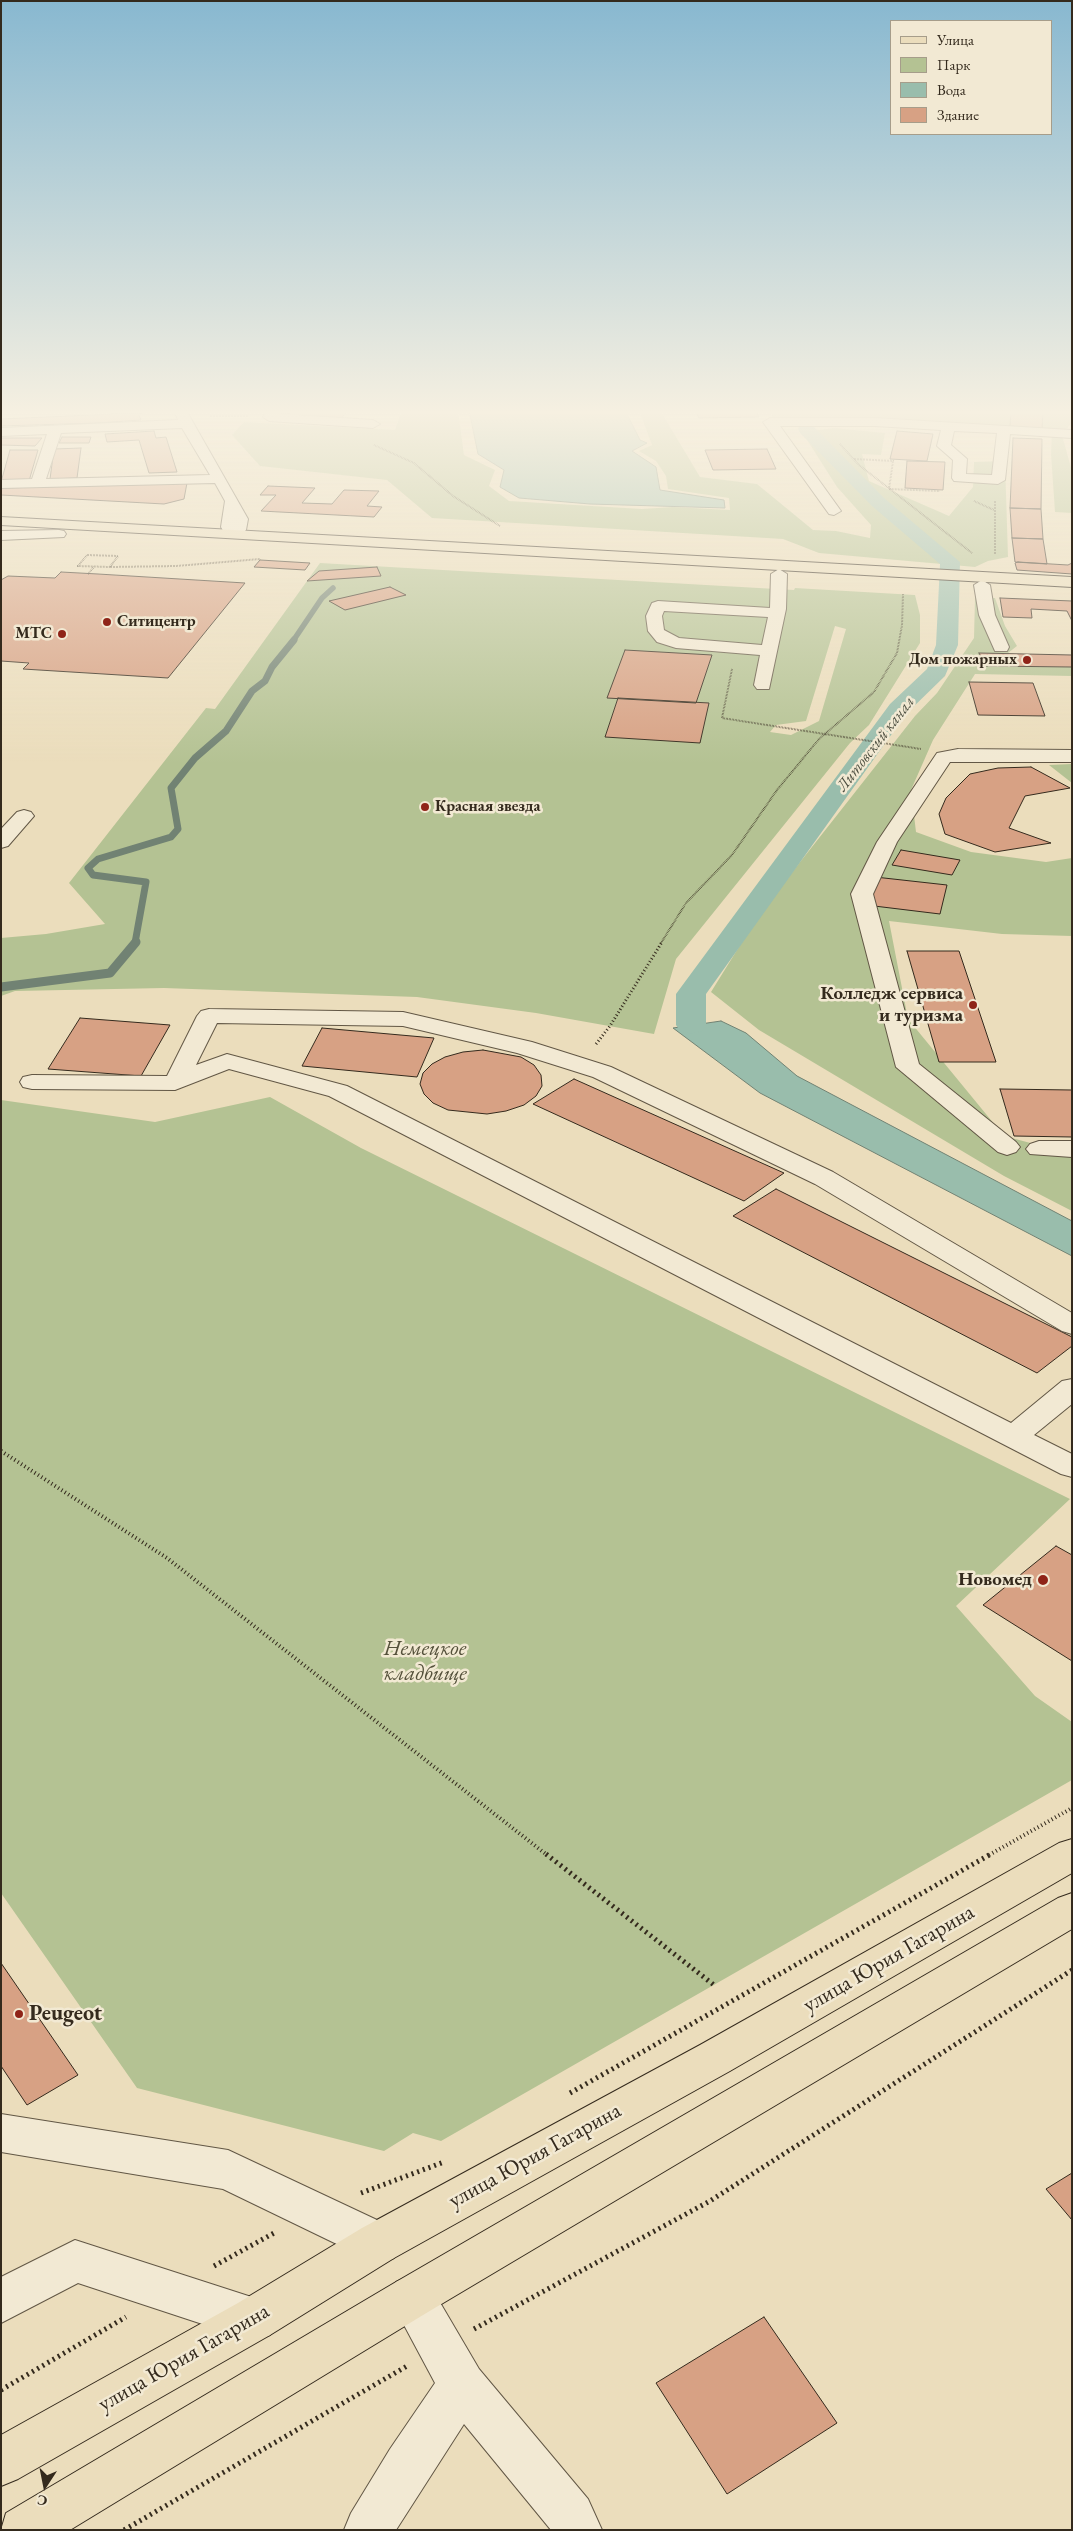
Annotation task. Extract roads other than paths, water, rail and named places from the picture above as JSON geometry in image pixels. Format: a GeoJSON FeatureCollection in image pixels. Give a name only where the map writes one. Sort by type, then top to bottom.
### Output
{"type":"FeatureCollection","features":[{"type":"Feature","properties":{"kind":"main road"},"geometry":{"type":"LineString","coordinates":[[118,528],[936,578]]}},
{"type":"Feature","properties":{"kind":"main road"},"geometry":{"type":"LineString","coordinates":[[1,530],[779,574],[1072,582]]}},
{"type":"Feature","properties":{"kind":"main road"},"geometry":{"type":"LineString","coordinates":[[962,579],[982,585],[1072,590]]}},
{"type":"Feature","properties":{"kind":"main road","name":"улица Юрия Гагарина"},"geometry":{"type":"LineString","coordinates":[[1,2462],[254,2319],[378,2243],[715,2058],[1072,1854]]}},
{"type":"Feature","properties":{"kind":"main road"},"geometry":{"type":"LineString","coordinates":[[23,2530],[412,2297],[1072,1909]]}},
{"type":"Feature","properties":{"kind":"street"},"geometry":{"type":"LineString","coordinates":[[232,535],[239,528]]}},
{"type":"Feature","properties":{"kind":"street"},"geometry":{"type":"LineString","coordinates":[[1,536],[59,534]]}},
{"type":"Feature","properties":{"kind":"street"},"geometry":{"type":"LineString","coordinates":[[763,685],[777,613],[779,574]]}},
{"type":"Feature","properties":{"kind":"street"},"geometry":{"type":"LineString","coordinates":[[982,585],[987,615],[1001,647]]}},
{"type":"Feature","properties":{"kind":"street"},"geometry":{"type":"LineString","coordinates":[[770,651],[676,643],[663,638],[656,631],[654,616],[658,606],[777,613]]}},
{"type":"Feature","properties":{"kind":"street"},"geometry":{"type":"LineString","coordinates":[[1007,1147],[908,1067],[862,894],[887,842],[944,757],[958,755],[1072,756]]}},
{"type":"Feature","properties":{"kind":"street"},"geometry":{"type":"LineString","coordinates":[[1,814],[24,816],[1,842]]}},
{"type":"Feature","properties":{"kind":"street"},"geometry":{"type":"LineString","coordinates":[[175,1083],[209,1016],[403,1019],[524,1047],[602,1072],[824,1178],[1072,1325]]}},
{"type":"Feature","properties":{"kind":"street"},"geometry":{"type":"LineString","coordinates":[[32,1082],[175,1083],[227,1061],[338,1091],[1072,1467]]}},
{"type":"Feature","properties":{"kind":"street"},"geometry":{"type":"LineString","coordinates":[[1039,1148],[1072,1149]]}},
{"type":"Feature","properties":{"kind":"street"},"geometry":{"type":"LineString","coordinates":[[1013,1437],[1072,1388]]}},
{"type":"Feature","properties":{"kind":"street"},"geometry":{"type":"LineString","coordinates":[[1,2132],[228,2170],[378,2243]]}},
{"type":"Feature","properties":{"kind":"street"},"geometry":{"type":"LineString","coordinates":[[1,2301],[76,2262],[254,2319]]}},
{"type":"Feature","properties":{"kind":"street"},"geometry":{"type":"LineString","coordinates":[[412,2297],[451,2366],[571,2516],[578,2530]]}},
{"type":"Feature","properties":{"kind":"street"},"geometry":{"type":"LineString","coordinates":[[368,2530],[407,2466],[451,2366]]}},
{"type":"Feature","properties":{"kind":"water"},"geometry":{"type":"Polygon","coordinates":[[[721,1021],[746,1033],[797,1076],[1072,1221],[1072,1256],[760,1093],[673,1028],[721,1021]]]}},
{"type":"Feature","properties":{"kind":"waterway","name":"Литовский канал"},"geometry":{"type":"LineString","coordinates":[[691,1025],[691,994],[898,709],[924,686],[937,671],[947,645],[950,562],[909,528]]}},
{"type":"Feature","properties":{"kind":"waterway"},"geometry":{"type":"LineString","coordinates":[[293,641],[322,598],[333,588]]}},
{"type":"Feature","properties":{"kind":"waterway"},"geometry":{"type":"LineString","coordinates":[[135,943],[146,882],[93,875],[88,868],[98,859],[171,837],[178,829],[171,788],[195,758],[226,731],[252,691],[265,681],[272,667],[294,640]]}},
{"type":"Feature","properties":{"kind":"waterway"},"geometry":{"type":"LineString","coordinates":[[1,987],[110,973],[136,942]]}},
{"type":"Feature","properties":{"kind":"place","name":"Ситицентр"},"geometry":{"type":"Point","coordinates":[107,622]}},
{"type":"Feature","properties":{"kind":"place","name":"МТС"},"geometry":{"type":"Point","coordinates":[62,634]}},
{"type":"Feature","properties":{"kind":"place","name":"Дом пожарных"},"geometry":{"type":"Point","coordinates":[1027,660]}},
{"type":"Feature","properties":{"kind":"place","name":"Красная звезда"},"geometry":{"type":"Point","coordinates":[425,807]}},
{"type":"Feature","properties":{"kind":"place","name":"Колледж сервиса и туризма"},"geometry":{"type":"Point","coordinates":[973,1005]}},
{"type":"Feature","properties":{"kind":"place","name":"Новомед"},"geometry":{"type":"Point","coordinates":[1043,1580]}},
{"type":"Feature","properties":{"kind":"place","name":"Peugeot"},"geometry":{"type":"Point","coordinates":[19,2014]}},
{"type":"Feature","properties":{"kind":"park label","name":"Немецкое кладбище"},"geometry":{"type":"Point","coordinates":[425,1662]}}]}
